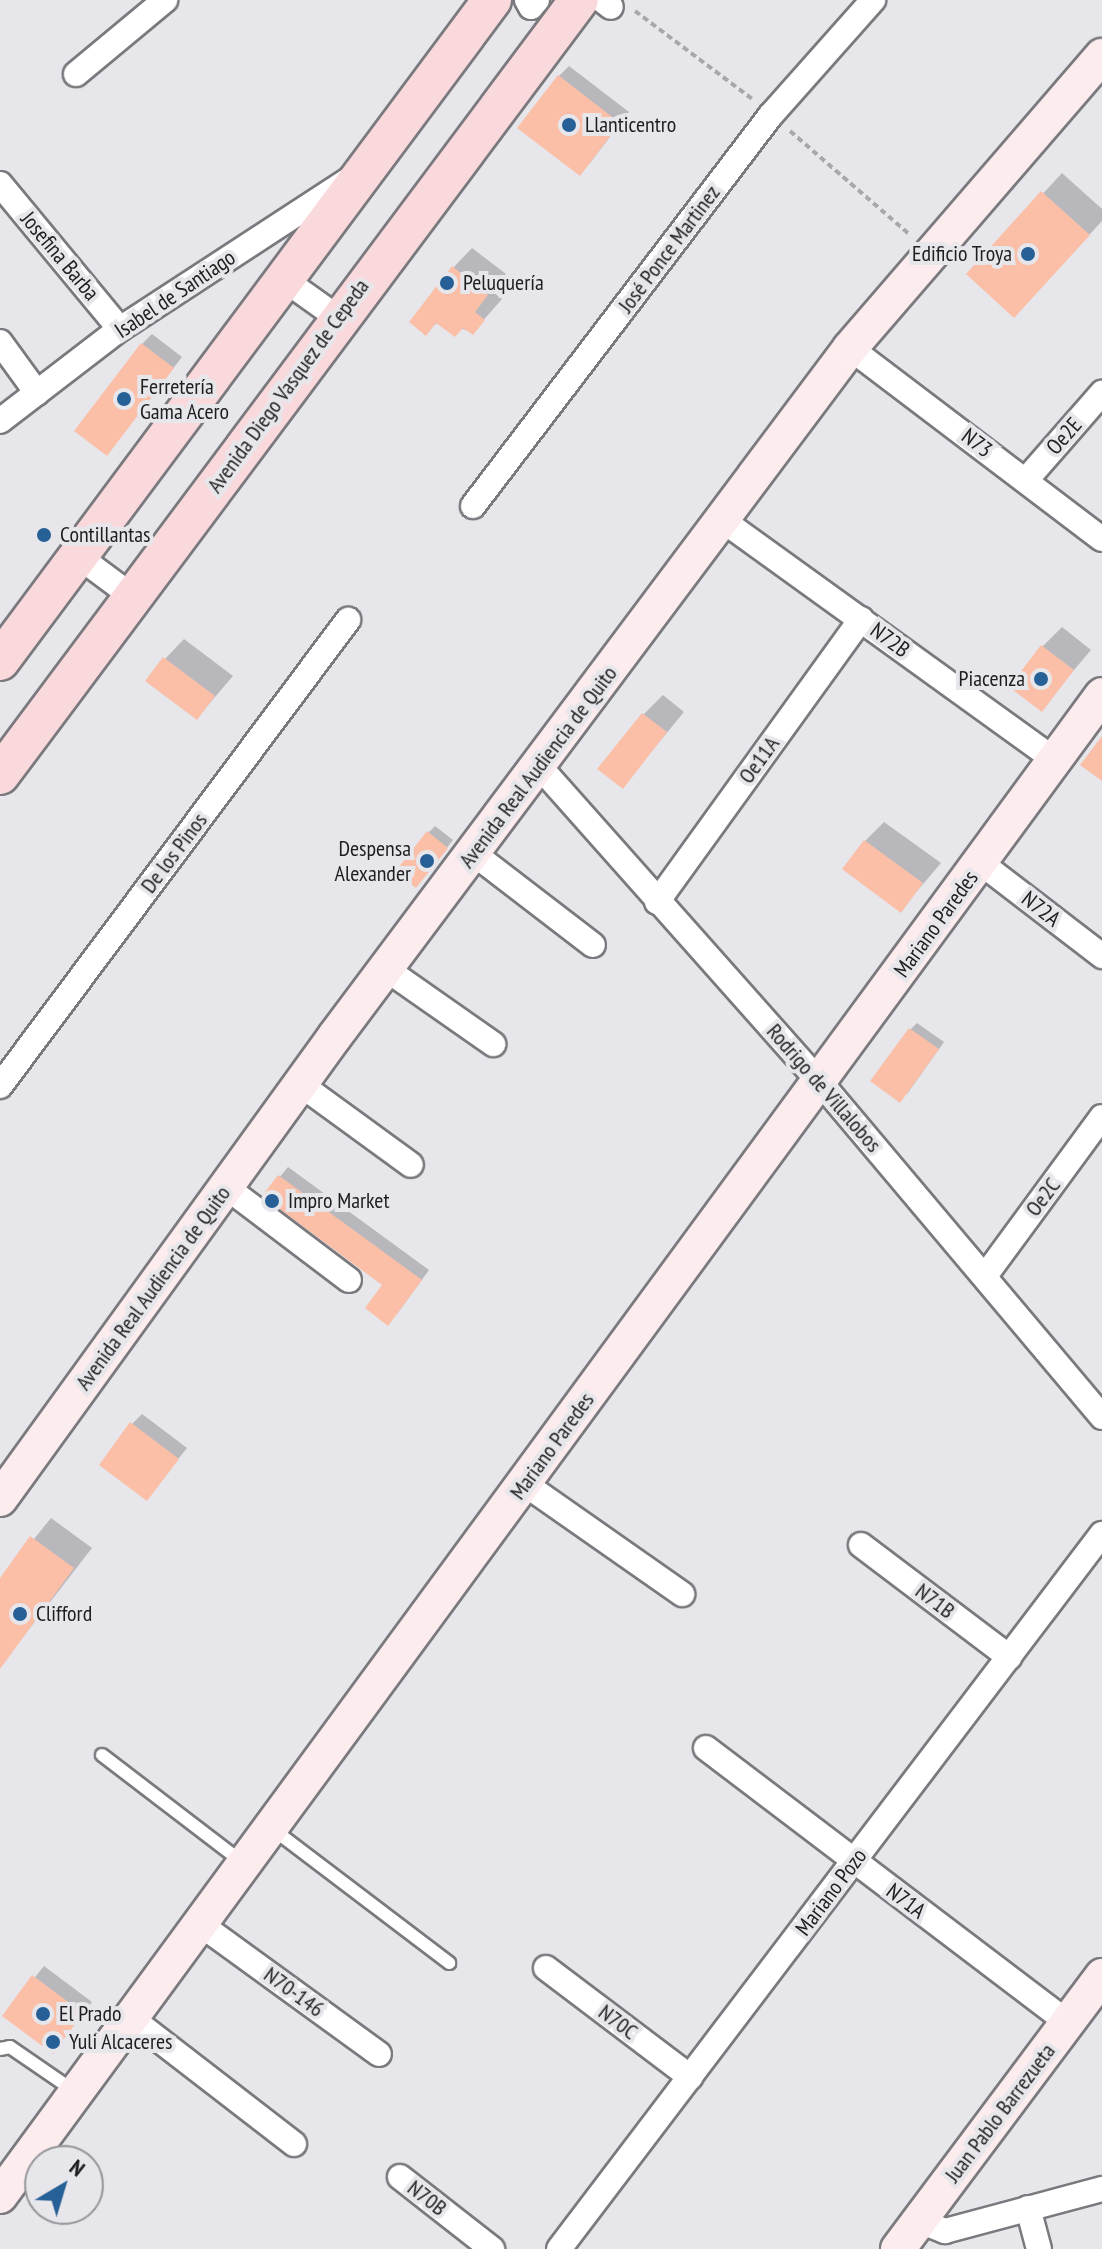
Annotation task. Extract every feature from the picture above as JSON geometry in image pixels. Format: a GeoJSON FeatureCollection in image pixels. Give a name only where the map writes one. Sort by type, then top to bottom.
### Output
{"type":"FeatureCollection","features":[{"type":"Feature","properties":{"kind":"main road"},"geometry":{"type":"LineString","coordinates":[[0,661],[355,175],[492,0]]}},
{"type":"Feature","properties":{"kind":"main road","name":"Avenida Diego Vasquez de Cepeda"},"geometry":{"type":"LineString","coordinates":[[0,775],[338,318],[606,4]]}},
{"type":"Feature","properties":{"kind":"main road","name":"Avenida Real Audiencia de Quito"},"geometry":{"type":"LineString","coordinates":[[0,1499],[300,1084],[725,522],[850,348],[1102,56]]}},
{"type":"Feature","properties":{"kind":"main road","name":"Mariano Paredes"},"geometry":{"type":"LineString","coordinates":[[0,2196],[131,2018],[205,1928],[244,1864],[1102,695]]}},
{"type":"Feature","properties":{"kind":"main road","name":"Juan Pablo Barrezueta"},"geometry":{"type":"LineString","coordinates":[[898,2249],[1102,1976]]}},
{"type":"Feature","properties":{"kind":"street"},"geometry":{"type":"LineString","coordinates":[[76,74],[165,0]]}},
{"type":"Feature","properties":{"kind":"street"},"geometry":{"type":"LineString","coordinates":[[527,0],[531,7],[537,0]]}},
{"type":"Feature","properties":{"kind":"street","name":"José Ponce Martinez"},"geometry":{"type":"LineString","coordinates":[[473,506],[771,115],[873,0]]}},
{"type":"Feature","properties":{"kind":"street","name":"Isabel de Santiago"},"geometry":{"type":"LineString","coordinates":[[0,421],[120,329],[355,175]]}},
{"type":"Feature","properties":{"kind":"street","name":"Josefina Barba"},"geometry":{"type":"LineString","coordinates":[[0,184],[120,329]]}},
{"type":"Feature","properties":{"kind":"street"},"geometry":{"type":"LineString","coordinates":[[282,278],[338,318]]}},
{"type":"Feature","properties":{"kind":"street"},"geometry":{"type":"LineString","coordinates":[[0,342],[37,393]]}},
{"type":"Feature","properties":{"kind":"street","name":"N73"},"geometry":{"type":"LineString","coordinates":[[850,348],[1102,539]]}},
{"type":"Feature","properties":{"kind":"street","name":"Oe2E"},"geometry":{"type":"LineString","coordinates":[[1026,480],[1102,393]]}},
{"type":"Feature","properties":{"kind":"street","name":"N72B"},"geometry":{"type":"LineString","coordinates":[[725,522],[1054,759]]}},
{"type":"Feature","properties":{"kind":"street"},"geometry":{"type":"LineString","coordinates":[[78,556],[133,597]]}},
{"type":"Feature","properties":{"kind":"street","name":"Oe11A"},"geometry":{"type":"LineString","coordinates":[[657,902],[861,619]]}},
{"type":"Feature","properties":{"kind":"street","name":"De los Pinos"},"geometry":{"type":"LineString","coordinates":[[0,1086],[348,620]]}},
{"type":"Feature","properties":{"kind":"street","name":"Rodrigo de Villalobos"},"geometry":{"type":"LineString","coordinates":[[539,766],[820,1082],[1102,1417]]}},
{"type":"Feature","properties":{"kind":"street"},"geometry":{"type":"LineString","coordinates":[[473,853],[593,945]]}},
{"type":"Feature","properties":{"kind":"street","name":"N72A"},"geometry":{"type":"LineString","coordinates":[[981,863],[1102,956]]}},
{"type":"Feature","properties":{"kind":"street"},"geometry":{"type":"LineString","coordinates":[[386,969],[493,1044]]}},
{"type":"Feature","properties":{"kind":"street"},"geometry":{"type":"LineString","coordinates":[[300,1084],[411,1165]]}},
{"type":"Feature","properties":{"kind":"street","name":"Oe2C"},"geometry":{"type":"LineString","coordinates":[[985,1276],[1102,1117]]}},
{"type":"Feature","properties":{"kind":"street"},"geometry":{"type":"LineString","coordinates":[[226,1187],[349,1280]]}},
{"type":"Feature","properties":{"kind":"street"},"geometry":{"type":"LineString","coordinates":[[525,1484],[682,1594]]}},
{"type":"Feature","properties":{"kind":"street","name":"Mariano Pozo"},"geometry":{"type":"LineString","coordinates":[[559,2249],[1102,1534]]}},
{"type":"Feature","properties":{"kind":"street","name":"N71B"},"geometry":{"type":"LineString","coordinates":[[861,1545],[1009,1657]]}},
{"type":"Feature","properties":{"kind":"street","name":"N71A"},"geometry":{"type":"LineString","coordinates":[[706,1748],[1068,2023]]}},
{"type":"Feature","properties":{"kind":"street","name":"N70-146"},"geometry":{"type":"LineString","coordinates":[[205,1928],[379,2054]]}},
{"type":"Feature","properties":{"kind":"street","name":"N70C"},"geometry":{"type":"LineString","coordinates":[[546,1968],[690,2077]]}},
{"type":"Feature","properties":{"kind":"street"},"geometry":{"type":"LineString","coordinates":[[131,2018],[294,2144]]}},
{"type":"Feature","properties":{"kind":"street","name":"N70B"},"geometry":{"type":"LineString","coordinates":[[400,2177],[492,2249]]}},
{"type":"Feature","properties":{"kind":"street"},"geometry":{"type":"LineString","coordinates":[[920,2221],[945,2231],[1102,2189]]}},
{"type":"Feature","properties":{"kind":"street"},"geometry":{"type":"LineString","coordinates":[[1028,2208],[1039,2249]]}},
{"type":"Feature","properties":{"kind":"lane"},"geometry":{"type":"LineString","coordinates":[[102,1755],[244,1864]]}},
{"type":"Feature","properties":{"kind":"lane"},"geometry":{"type":"LineString","coordinates":[[271,1828],[449,1963]]}},
{"type":"Feature","properties":{"kind":"lane"},"geometry":{"type":"LineString","coordinates":[[0,2049],[10,2047],[76,2093]]}},
{"type":"Feature","properties":{"kind":"path"},"geometry":{"type":"LineString","coordinates":[[606,4],[691,52],[771,115],[905,231]]}},
{"type":"Feature","properties":{"kind":"building","name":"Llanticentro"},"geometry":{"type":"Polygon","coordinates":[[[558,75],[620,123],[580,176],[517,128],[558,75]]]}},
{"type":"Feature","properties":{"kind":"building","name":"Edificio Troya"},"geometry":{"type":"Polygon","coordinates":[[[1041,191],[1090,235],[1014,318],[966,274],[1041,191]]]}},
{"type":"Feature","properties":{"kind":"building"},"geometry":{"type":"Polygon","coordinates":[[[452,266],[488,295],[475,312],[485,320],[473,335],[463,328],[455,337],[436,323],[426,336],[409,322],[452,266]]]}},
{"type":"Feature","properties":{"kind":"building","name":"Ferretería Gama Acero"},"geometry":{"type":"Polygon","coordinates":[[[141,343],[174,368],[107,456],[74,431],[141,343]]]}},
{"type":"Feature","properties":{"kind":"building","name":"Piacenza"},"geometry":{"type":"Polygon","coordinates":[[[1041,645],[1074,670],[1042,712],[1009,687],[1041,645]]]}},
{"type":"Feature","properties":{"kind":"building"},"geometry":{"type":"Polygon","coordinates":[[[163,657],[215,696],[197,720],[145,681],[163,657]]]}},
{"type":"Feature","properties":{"kind":"building"},"geometry":{"type":"Polygon","coordinates":[[[642,713],[667,732],[623,789],[597,769],[642,713]]]}},
{"type":"Feature","properties":{"kind":"building"},"geometry":{"type":"Polygon","coordinates":[[[1102,736],[1102,781],[1080,765],[1102,736]]]}},
{"type":"Feature","properties":{"kind":"building"},"geometry":{"type":"Polygon","coordinates":[[[427,831],[448,848],[416,888],[395,872],[427,831]]]}},
{"type":"Feature","properties":{"kind":"building"},"geometry":{"type":"Polygon","coordinates":[[[864,840],[923,883],[901,913],[842,869],[864,840]]]}},
{"type":"Feature","properties":{"kind":"building"},"geometry":{"type":"Polygon","coordinates":[[[909,1028],[939,1049],[900,1103],[870,1081],[909,1028]]]}},
{"type":"Feature","properties":{"kind":"building"},"geometry":{"type":"Polygon","coordinates":[[[278,1175],[422,1280],[388,1326],[365,1308],[382,1285],[262,1196],[278,1175]]]}},
{"type":"Feature","properties":{"kind":"building"},"geometry":{"type":"Polygon","coordinates":[[[130,1422],[179,1459],[147,1501],[99,1465],[130,1422]]]}},
{"type":"Feature","properties":{"kind":"building","name":"Clifford"},"geometry":{"type":"Polygon","coordinates":[[[30,1536],[74,1568],[0,1669],[0,1578],[30,1536]]]}},
{"type":"Feature","properties":{"kind":"building","name":"El Prado"},"geometry":{"type":"Polygon","coordinates":[[[32,1975],[83,2013],[53,2054],[2,2016],[32,1975]]]}},
{"type":"Feature","properties":{"kind":"place","name":"Llanticentro"},"geometry":{"type":"Point","coordinates":[569,125]}},
{"type":"Feature","properties":{"kind":"place","name":"Edificio Troya"},"geometry":{"type":"Point","coordinates":[1028,254]}},
{"type":"Feature","properties":{"kind":"place","name":"Peluquería"},"geometry":{"type":"Point","coordinates":[447,283]}},
{"type":"Feature","properties":{"kind":"place","name":"Ferretería Gama Acero"},"geometry":{"type":"Point","coordinates":[124,399]}},
{"type":"Feature","properties":{"kind":"place","name":"Contillantas"},"geometry":{"type":"Point","coordinates":[44,535]}},
{"type":"Feature","properties":{"kind":"place","name":"Piacenza"},"geometry":{"type":"Point","coordinates":[1041,679]}},
{"type":"Feature","properties":{"kind":"place","name":"Despensa Alexander"},"geometry":{"type":"Point","coordinates":[427,861]}},
{"type":"Feature","properties":{"kind":"place","name":"Impro Market"},"geometry":{"type":"Point","coordinates":[272,1201]}},
{"type":"Feature","properties":{"kind":"place","name":"Clifford"},"geometry":{"type":"Point","coordinates":[20,1614]}},
{"type":"Feature","properties":{"kind":"place","name":"El Prado"},"geometry":{"type":"Point","coordinates":[43,2014]}},
{"type":"Feature","properties":{"kind":"place","name":"Yuli Alcaceres"},"geometry":{"type":"Point","coordinates":[53,2042]}}]}
